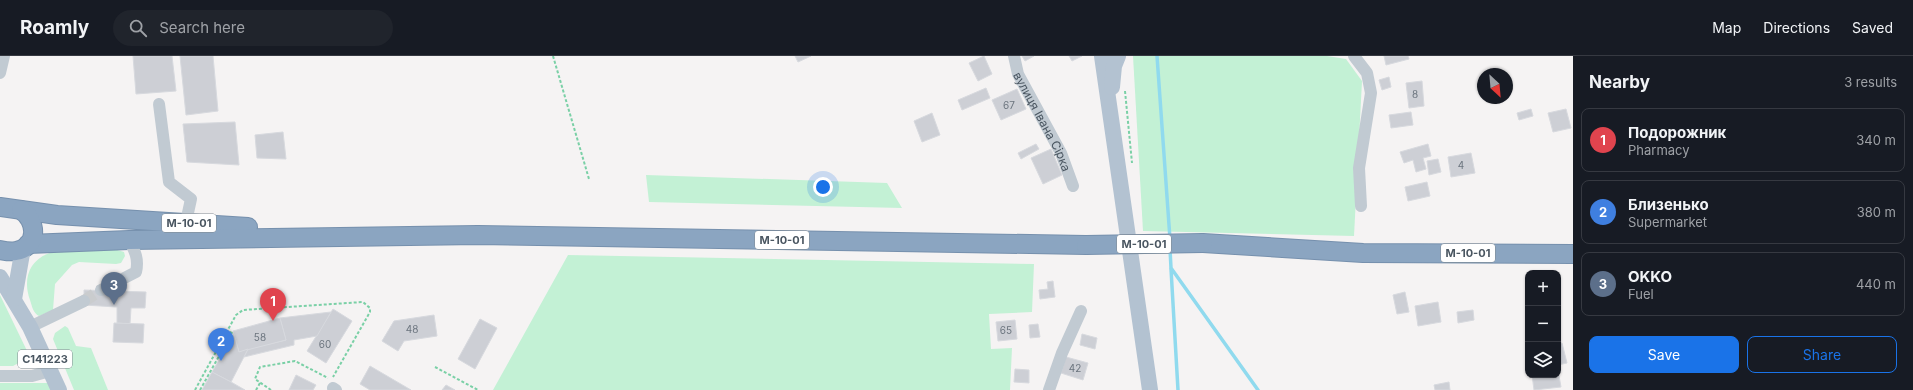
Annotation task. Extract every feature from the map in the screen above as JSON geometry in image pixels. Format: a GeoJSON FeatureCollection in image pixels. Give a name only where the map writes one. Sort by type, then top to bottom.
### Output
{"type":"FeatureCollection","features":[{"type":"Feature","properties":{"kind":"highway","name":"М-10-01"},"geometry":{"type":"LineString","coordinates":[[0,207],[57,215],[186,222],[356,235]]}},
{"type":"Feature","properties":{"kind":"highway"},"geometry":{"type":"LineString","coordinates":[[21,210],[27,213],[34,225],[32,238],[26,246]]}},
{"type":"Feature","properties":{"kind":"highway","name":"М-10-01"},"geometry":{"type":"LineString","coordinates":[[0,250],[17,251],[26,246],[129,240],[478,234],[1086,245],[1203,243],[1363,253],[1573,254]]}},
{"type":"Feature","properties":{"kind":"main road"},"geometry":{"type":"LineString","coordinates":[[1102,56],[1150,390]]}},
{"type":"Feature","properties":{"kind":"main road"},"geometry":{"type":"LineString","coordinates":[[1109,111],[1114,66],[1118,56]]}},
{"type":"Feature","properties":{"kind":"main road"},"geometry":{"type":"LineString","coordinates":[[14,299],[26,246]]}},
{"type":"Feature","properties":{"kind":"main road","name":"С141223"},"geometry":{"type":"LineString","coordinates":[[0,278],[30,327],[59,390]]}},
{"type":"Feature","properties":{"kind":"street"},"geometry":{"type":"LineString","coordinates":[[0,73],[4,56]]}},
{"type":"Feature","properties":{"kind":"street","name":"вулиця Івана Сірка"},"geometry":{"type":"LineString","coordinates":[[1014,56],[1018,74],[1061,153],[1073,186]]}},
{"type":"Feature","properties":{"kind":"street"},"geometry":{"type":"LineString","coordinates":[[1354,56],[1367,72],[1371,93],[1359,168],[1361,206]]}},
{"type":"Feature","properties":{"kind":"street"},"geometry":{"type":"LineString","coordinates":[[160,104],[169,182],[191,199],[186,222]]}},
{"type":"Feature","properties":{"kind":"street"},"geometry":{"type":"LineString","coordinates":[[101,290],[136,272],[138,263],[129,240]]}},
{"type":"Feature","properties":{"kind":"street"},"geometry":{"type":"LineString","coordinates":[[30,327],[84,301]]}},
{"type":"Feature","properties":{"kind":"street"},"geometry":{"type":"LineString","coordinates":[[1049,390],[1062,353],[1081,310]]}},
{"type":"Feature","properties":{"kind":"street"},"geometry":{"type":"LineString","coordinates":[[0,376],[32,376],[50,371]]}},
{"type":"Feature","properties":{"kind":"path"},"geometry":{"type":"LineString","coordinates":[[553,56],[589,179]]}},
{"type":"Feature","properties":{"kind":"path"},"geometry":{"type":"LineString","coordinates":[[195,390],[236,315],[243,310],[358,302],[363,302],[370,308],[370,312],[331,380],[295,360],[260,367],[255,377],[256,381],[271,390]]}},
{"type":"Feature","properties":{"kind":"path"},"geometry":{"type":"LineString","coordinates":[[200,390],[232,333],[228,331]]}},
{"type":"Feature","properties":{"kind":"path"},"geometry":{"type":"LineString","coordinates":[[435,367],[478,390]]}},
{"type":"Feature","properties":{"kind":"path"},"geometry":{"type":"LineString","coordinates":[[256,390],[260,384]]}},
{"type":"Feature","properties":{"kind":"green space"},"geometry":{"type":"Polygon","coordinates":[[[1133,56],[1327,56],[1346,59],[1362,81],[1354,236],[1143,231],[1133,56]]]}},
{"type":"Feature","properties":{"kind":"green space"},"geometry":{"type":"Polygon","coordinates":[[[646,175],[887,183],[902,208],[649,202],[646,175]]]}},
{"type":"Feature","properties":{"kind":"green space"},"geometry":{"type":"Polygon","coordinates":[[[114,249],[124,252],[125,256],[121,263],[79,262],[72,265],[55,284],[53,310],[39,316],[35,313],[30,300],[27,284],[30,270],[39,259],[53,252],[114,249]]]}},
{"type":"Feature","properties":{"kind":"green space"},"geometry":{"type":"Polygon","coordinates":[[[568,255],[1034,264],[1032,312],[989,314],[991,349],[1012,348],[1010,390],[493,390],[568,255]]]}},
{"type":"Feature","properties":{"kind":"green space"},"geometry":{"type":"Polygon","coordinates":[[[0,295],[30,357],[13,366],[0,366],[0,295]]]}},
{"type":"Feature","properties":{"kind":"green space"},"geometry":{"type":"Polygon","coordinates":[[[65,326],[68,328],[76,346],[91,348],[108,390],[74,390],[53,339],[55,333],[65,326]]]}},
{"type":"Feature","properties":{"kind":"green space"},"geometry":{"type":"Polygon","coordinates":[[[0,383],[49,383],[53,390],[0,390],[0,383]]]}},
{"type":"Feature","properties":{"kind":"building"},"geometry":{"type":"Polygon","coordinates":[[[133,56],[172,56],[176,91],[136,94],[133,56]]]}},
{"type":"Feature","properties":{"kind":"building"},"geometry":{"type":"Polygon","coordinates":[[[180,56],[213,56],[218,111],[186,115],[180,56]]]}},
{"type":"Feature","properties":{"kind":"building"},"geometry":{"type":"Polygon","coordinates":[[[795,56],[811,56],[798,62],[795,56]]]}},
{"type":"Feature","properties":{"kind":"building"},"geometry":{"type":"Polygon","coordinates":[[[984,56],[992,74],[978,81],[969,63],[984,56]]]}},
{"type":"Feature","properties":{"kind":"building"},"geometry":{"type":"Polygon","coordinates":[[[1022,56],[1034,56],[1025,61],[1022,56]]]}},
{"type":"Feature","properties":{"kind":"building"},"geometry":{"type":"Polygon","coordinates":[[[1069,56],[1082,56],[1072,61],[1069,56]]]}},
{"type":"Feature","properties":{"kind":"building"},"geometry":{"type":"Polygon","coordinates":[[[1384,56],[1408,56],[1409,59],[1386,65],[1384,56]]]}},
{"type":"Feature","properties":{"kind":"building"},"geometry":{"type":"Polygon","coordinates":[[[1389,77],[1391,87],[1382,90],[1379,80],[1389,77]]]}},
{"type":"Feature","properties":{"kind":"building"},"geometry":{"type":"Polygon","coordinates":[[[1422,81],[1424,106],[1409,108],[1406,83],[1422,81]]]}},
{"type":"Feature","properties":{"kind":"building"},"geometry":{"type":"Polygon","coordinates":[[[986,88],[990,98],[962,110],[958,100],[986,88]]]}},
{"type":"Feature","properties":{"kind":"building"},"geometry":{"type":"Polygon","coordinates":[[[1017,89],[1026,109],[1001,120],[992,100],[1017,89]]]}},
{"type":"Feature","properties":{"kind":"building"},"geometry":{"type":"Polygon","coordinates":[[[1531,109],[1533,116],[1519,120],[1517,113],[1531,109]]]}},
{"type":"Feature","properties":{"kind":"building"},"geometry":{"type":"Polygon","coordinates":[[[1566,109],[1571,128],[1553,132],[1548,113],[1566,109]]]}},
{"type":"Feature","properties":{"kind":"building"},"geometry":{"type":"Polygon","coordinates":[[[1411,112],[1413,125],[1391,128],[1389,115],[1411,112]]]}},
{"type":"Feature","properties":{"kind":"building"},"geometry":{"type":"Polygon","coordinates":[[[932,113],[940,135],[922,142],[914,121],[932,113]]]}},
{"type":"Feature","properties":{"kind":"building"},"geometry":{"type":"Polygon","coordinates":[[[235,122],[239,165],[187,162],[183,124],[235,122]]]}},
{"type":"Feature","properties":{"kind":"building"},"geometry":{"type":"Polygon","coordinates":[[[283,132],[286,159],[257,158],[255,135],[283,132]]]}},
{"type":"Feature","properties":{"kind":"building"},"geometry":{"type":"Polygon","coordinates":[[[1036,144],[1039,149],[1021,159],[1018,153],[1036,144]]]}},
{"type":"Feature","properties":{"kind":"building"},"geometry":{"type":"Polygon","coordinates":[[[1428,144],[1431,156],[1423,158],[1426,169],[1416,172],[1413,160],[1404,163],[1400,152],[1428,144]]]}},
{"type":"Feature","properties":{"kind":"building"},"geometry":{"type":"Polygon","coordinates":[[[1051,149],[1062,175],[1043,184],[1031,158],[1051,149]]]}},
{"type":"Feature","properties":{"kind":"building"},"geometry":{"type":"Polygon","coordinates":[[[1471,153],[1475,173],[1451,177],[1448,157],[1471,153]]]}},
{"type":"Feature","properties":{"kind":"building"},"geometry":{"type":"Polygon","coordinates":[[[1438,159],[1441,172],[1429,175],[1427,161],[1438,159]]]}},
{"type":"Feature","properties":{"kind":"building"},"geometry":{"type":"Polygon","coordinates":[[[1427,182],[1430,196],[1408,201],[1405,187],[1427,182]]]}},
{"type":"Feature","properties":{"kind":"building"},"geometry":{"type":"Polygon","coordinates":[[[1053,281],[1055,297],[1040,299],[1039,290],[1048,289],[1047,282],[1053,281]]]}},
{"type":"Feature","properties":{"kind":"building"},"geometry":{"type":"Polygon","coordinates":[[[84,290],[146,292],[145,308],[131,308],[130,324],[117,323],[117,307],[84,305],[84,290]]]}},
{"type":"Feature","properties":{"kind":"building"},"geometry":{"type":"Polygon","coordinates":[[[1405,292],[1409,312],[1397,314],[1393,295],[1405,292]]]}},
{"type":"Feature","properties":{"kind":"building"},"geometry":{"type":"Polygon","coordinates":[[[1438,302],[1441,322],[1418,326],[1415,306],[1438,302]]]}},
{"type":"Feature","properties":{"kind":"building"},"geometry":{"type":"Polygon","coordinates":[[[333,309],[352,321],[326,363],[307,351],[333,309]]]}},
{"type":"Feature","properties":{"kind":"building"},"geometry":{"type":"Polygon","coordinates":[[[1473,310],[1474,320],[1458,323],[1457,312],[1473,310]]]}},
{"type":"Feature","properties":{"kind":"building"},"geometry":{"type":"Polygon","coordinates":[[[331,312],[317,336],[294,340],[294,345],[244,357],[248,349],[286,340],[280,318],[331,312]]]}},
{"type":"Feature","properties":{"kind":"building"},"geometry":{"type":"Polygon","coordinates":[[[434,315],[437,336],[404,341],[398,351],[382,341],[394,321],[434,315]]]}},
{"type":"Feature","properties":{"kind":"building"},"geometry":{"type":"Polygon","coordinates":[[[280,318],[286,340],[239,352],[233,331],[280,318]]]}},
{"type":"Feature","properties":{"kind":"building"},"geometry":{"type":"Polygon","coordinates":[[[480,319],[497,328],[475,369],[458,359],[480,319]]]}},
{"type":"Feature","properties":{"kind":"building"},"geometry":{"type":"Polygon","coordinates":[[[1015,320],[1017,339],[998,341],[996,322],[1015,320]]]}},
{"type":"Feature","properties":{"kind":"building"},"geometry":{"type":"Polygon","coordinates":[[[114,323],[144,324],[143,343],[113,342],[114,323]]]}},
{"type":"Feature","properties":{"kind":"building"},"geometry":{"type":"Polygon","coordinates":[[[1038,324],[1040,337],[1030,338],[1029,325],[1038,324]]]}},
{"type":"Feature","properties":{"kind":"building"},"geometry":{"type":"Polygon","coordinates":[[[234,334],[239,352],[248,349],[231,382],[212,372],[234,334]]]}},
{"type":"Feature","properties":{"kind":"building"},"geometry":{"type":"Polygon","coordinates":[[[1082,334],[1097,338],[1095,349],[1080,345],[1082,334]]]}},
{"type":"Feature","properties":{"kind":"building"},"geometry":{"type":"Polygon","coordinates":[[[1561,343],[1567,363],[1561,364],[1561,343]]]}},
{"type":"Feature","properties":{"kind":"building"},"geometry":{"type":"Polygon","coordinates":[[[1066,357],[1088,363],[1083,380],[1061,373],[1066,357]]]}},
{"type":"Feature","properties":{"kind":"building"},"geometry":{"type":"Polygon","coordinates":[[[370,366],[411,390],[370,390],[360,384],[370,366]]]}},
{"type":"Feature","properties":{"kind":"building"},"geometry":{"type":"Polygon","coordinates":[[[1015,369],[1029,370],[1029,383],[1014,382],[1015,369]]]}},
{"type":"Feature","properties":{"kind":"building"},"geometry":{"type":"Polygon","coordinates":[[[212,372],[231,382],[245,390],[202,390],[212,372]]]}},
{"type":"Feature","properties":{"kind":"building"},"geometry":{"type":"Polygon","coordinates":[[[296,375],[316,385],[313,390],[289,390],[296,375]]]}},
{"type":"Feature","properties":{"kind":"building"},"geometry":{"type":"Polygon","coordinates":[[[1532,378],[1559,378],[1561,387],[1534,390],[1532,378]]]}},
{"type":"Feature","properties":{"kind":"building"},"geometry":{"type":"Polygon","coordinates":[[[1449,382],[1450,390],[1435,390],[1434,385],[1449,382]]]}},
{"type":"Feature","properties":{"kind":"building"},"geometry":{"type":"Polygon","coordinates":[[[446,385],[455,390],[442,390],[446,385]]]}},
{"type":"Feature","properties":{"kind":"waterway"},"geometry":{"type":"LineString","coordinates":[[1157,56],[1170,239]]}},
{"type":"Feature","properties":{"kind":"waterway"},"geometry":{"type":"LineString","coordinates":[[1170,249],[1171,268],[1258,390]]}},
{"type":"Feature","properties":{"kind":"waterway"},"geometry":{"type":"LineString","coordinates":[[1171,269],[1178,390]]}},
{"type":"Feature","properties":{"kind":"tunnel"},"geometry":{"type":"LineString","coordinates":[[84,301],[101,290]]}},
{"type":"Feature","properties":{"kind":"place","name":"OKKO"},"geometry":{"type":"Point","coordinates":[114,305]}},
{"type":"Feature","properties":{"kind":"place","name":"Подорожник"},"geometry":{"type":"Point","coordinates":[273,321]}},
{"type":"Feature","properties":{"kind":"place","name":"Близенько"},"geometry":{"type":"Point","coordinates":[221,361]}}]}
